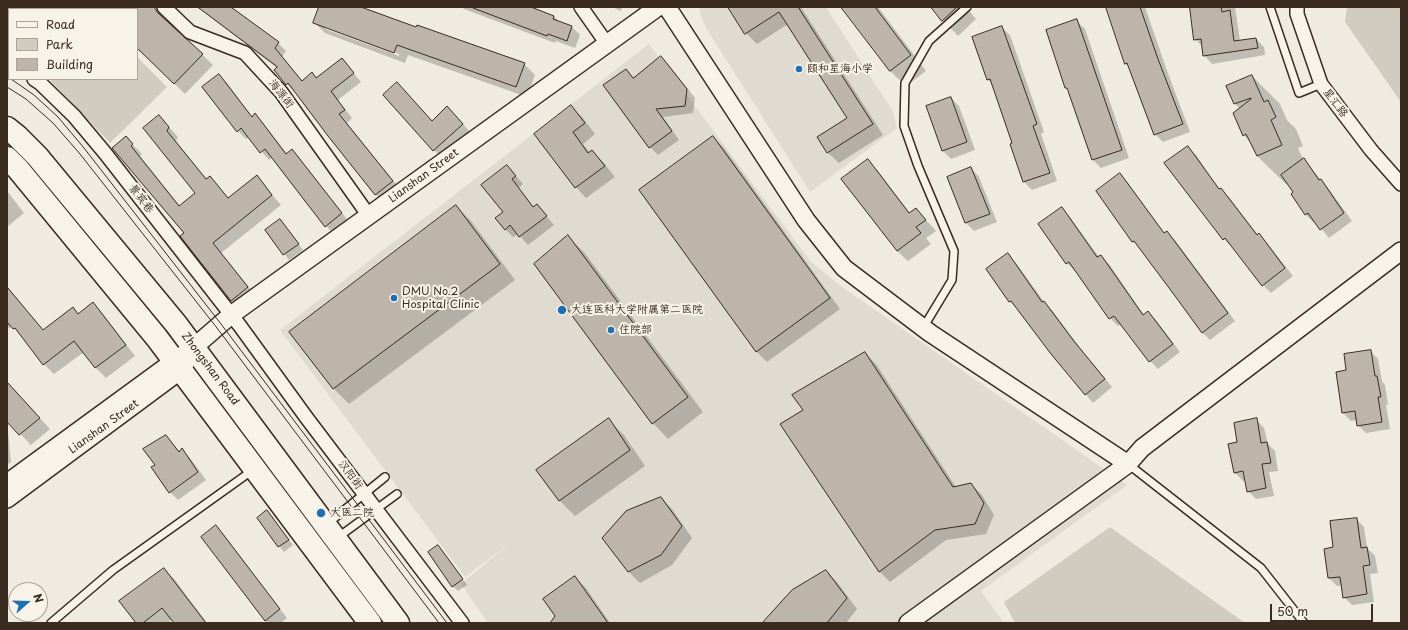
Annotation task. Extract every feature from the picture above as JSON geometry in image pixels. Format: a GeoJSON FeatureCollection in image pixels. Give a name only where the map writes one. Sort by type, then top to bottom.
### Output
{"type":"FeatureCollection","features":[{"type":"Feature","properties":{"kind":"highway","name":"Zhongshan Road"},"geometry":{"type":"LineString","coordinates":[[7,128],[37,156],[176,324],[398,623]]}},
{"type":"Feature","properties":{"kind":"highway"},"geometry":{"type":"LineString","coordinates":[[7,158],[28,181],[157,338],[370,623]]}},
{"type":"Feature","properties":{"kind":"street","name":"海源街"},"geometry":{"type":"LineString","coordinates":[[164,7],[190,32],[245,53],[281,92],[368,216]]}},
{"type":"Feature","properties":{"kind":"street"},"geometry":{"type":"LineString","coordinates":[[581,7],[607,44]]}},
{"type":"Feature","properties":{"kind":"street","name":"Lianshan Street"},"geometry":{"type":"LineString","coordinates":[[7,499],[177,366],[194,348],[235,320],[368,216],[658,7]]}},
{"type":"Feature","properties":{"kind":"street"},"geometry":{"type":"LineString","coordinates":[[667,7],[806,220],[844,268],[923,329],[1128,464]]}},
{"type":"Feature","properties":{"kind":"street","name":"星汇路"},"geometry":{"type":"LineString","coordinates":[[1297,7],[1321,84],[1371,150],[1401,184]]}},
{"type":"Feature","properties":{"kind":"street","name":"景宾巷"},"geometry":{"type":"LineString","coordinates":[[35,80],[74,116],[105,153],[235,320]]}},
{"type":"Feature","properties":{"kind":"street"},"geometry":{"type":"LineString","coordinates":[[908,623],[1128,464],[1142,448],[1401,251]]}},
{"type":"Feature","properties":{"kind":"street","name":"汉阳街"},"geometry":{"type":"LineString","coordinates":[[235,320],[365,494],[458,622]]}},
{"type":"Feature","properties":{"kind":"street","name":"Lianshan Street"},"geometry":{"type":"LineString","coordinates":[[7,483],[177,366]]}},
{"type":"Feature","properties":{"kind":"lane"},"geometry":{"type":"LineString","coordinates":[[923,329],[952,280],[954,251],[918,166],[904,126],[905,83],[929,41],[967,7]]}},
{"type":"Feature","properties":{"kind":"lane"},"geometry":{"type":"LineString","coordinates":[[1270,7],[1299,92],[1321,84]]}},
{"type":"Feature","properties":{"kind":"lane"},"geometry":{"type":"LineString","coordinates":[[1128,464],[1261,568],[1304,623]]}},
{"type":"Feature","properties":{"kind":"lane"},"geometry":{"type":"LineString","coordinates":[[51,623],[113,570],[254,469]]}},
{"type":"Feature","properties":{"kind":"lane"},"geometry":{"type":"LineString","coordinates":[[330,532],[365,494],[385,477]]}},
{"type":"Feature","properties":{"kind":"lane"},"geometry":{"type":"LineString","coordinates":[[330,532],[376,510],[397,494]]}},
{"type":"Feature","properties":{"kind":"shaded area","name":"颐和星海小学"},"geometry":{"type":"Polygon","coordinates":[[[699,7],[826,7],[892,110],[897,128],[810,192],[706,28],[701,17],[699,7]]]}},
{"type":"Feature","properties":{"kind":"shaded area"},"geometry":{"type":"Polygon","coordinates":[[[649,44],[811,262],[845,289],[1127,485],[981,591],[1004,623],[488,623],[461,584],[510,543],[465,577],[280,330],[649,44]]]}},
{"type":"Feature","properties":{"kind":"green space"},"geometry":{"type":"Polygon","coordinates":[[[1347,7],[1401,7],[1401,102],[1345,22],[1347,7]]]}},
{"type":"Feature","properties":{"kind":"green space"},"geometry":{"type":"Polygon","coordinates":[[[138,58],[167,87],[110,143],[50,80],[138,80],[138,58]]]}},
{"type":"Feature","properties":{"kind":"green space"},"geometry":{"type":"Polygon","coordinates":[[[1110,527],[1245,623],[1015,623],[1004,602],[1110,527]]]}},
{"type":"Feature","properties":{"kind":"building"},"geometry":{"type":"Polygon","coordinates":[[[154,7],[158,13],[203,54],[174,84],[138,49],[137,8],[154,7]]]}},
{"type":"Feature","properties":{"kind":"building"},"geometry":{"type":"Polygon","coordinates":[[[198,7],[231,7],[279,42],[275,48],[302,81],[312,72],[316,78],[342,58],[354,73],[331,91],[345,110],[339,114],[393,181],[375,195],[288,83],[286,85],[274,70],[277,67],[198,7]]]}},
{"type":"Feature","properties":{"kind":"building"},"geometry":{"type":"Polygon","coordinates":[[[319,7],[361,7],[525,63],[516,87],[397,45],[394,53],[313,23],[319,7]]]}},
{"type":"Feature","properties":{"kind":"building"},"geometry":{"type":"Polygon","coordinates":[[[473,7],[531,7],[554,16],[553,19],[572,26],[567,41],[548,34],[547,36],[473,7]]]}},
{"type":"Feature","properties":{"kind":"building"},"geometry":{"type":"Polygon","coordinates":[[[728,7],[798,7],[873,124],[827,153],[817,137],[847,118],[779,12],[745,34],[728,7]]]}},
{"type":"Feature","properties":{"kind":"building"},"geometry":{"type":"Polygon","coordinates":[[[841,7],[875,7],[911,55],[890,71],[841,7]]]}},
{"type":"Feature","properties":{"kind":"building"},"geometry":{"type":"Polygon","coordinates":[[[931,7],[957,7],[942,21],[931,7]]]}},
{"type":"Feature","properties":{"kind":"building"},"geometry":{"type":"Polygon","coordinates":[[[1106,7],[1140,7],[1183,124],[1154,135],[1127,63],[1125,64],[1106,7]]]}},
{"type":"Feature","properties":{"kind":"building"},"geometry":{"type":"Polygon","coordinates":[[[1190,7],[1221,7],[1222,12],[1230,10],[1234,41],[1256,38],[1258,48],[1203,56],[1201,39],[1194,40],[1190,7]]]}},
{"type":"Feature","properties":{"kind":"building"},"geometry":{"type":"Polygon","coordinates":[[[1077,19],[1122,150],[1092,160],[1067,88],[1065,88],[1046,30],[1077,19]]]}},
{"type":"Feature","properties":{"kind":"building"},"geometry":{"type":"Polygon","coordinates":[[[1002,26],[1037,124],[1033,126],[1050,173],[1023,182],[1010,144],[1012,143],[990,79],[987,80],[972,37],[1002,26]]]}},
{"type":"Feature","properties":{"kind":"building"},"geometry":{"type":"Polygon","coordinates":[[[661,56],[687,89],[685,106],[656,109],[672,131],[649,148],[603,85],[626,69],[633,78],[661,56]]]}},
{"type":"Feature","properties":{"kind":"building"},"geometry":{"type":"Polygon","coordinates":[[[219,74],[252,117],[255,113],[286,154],[292,149],[342,213],[325,227],[265,149],[260,153],[241,128],[237,132],[202,87],[219,74]]]}},
{"type":"Feature","properties":{"kind":"building"},"geometry":{"type":"Polygon","coordinates":[[[1252,75],[1264,102],[1268,100],[1276,117],[1271,120],[1282,145],[1257,156],[1246,134],[1243,136],[1233,113],[1251,98],[1234,104],[1226,86],[1252,75]]]}},
{"type":"Feature","properties":{"kind":"building"},"geometry":{"type":"Polygon","coordinates":[[[397,82],[432,121],[447,106],[463,124],[433,151],[383,95],[397,82]]]}},
{"type":"Feature","properties":{"kind":"building"},"geometry":{"type":"Polygon","coordinates":[[[951,97],[967,142],[942,151],[926,106],[951,97]]]}},
{"type":"Feature","properties":{"kind":"building"},"geometry":{"type":"Polygon","coordinates":[[[571,105],[585,123],[573,132],[588,153],[592,150],[605,166],[575,188],[534,134],[571,105]]]}},
{"type":"Feature","properties":{"kind":"building"},"geometry":{"type":"Polygon","coordinates":[[[159,115],[169,127],[167,131],[206,179],[210,176],[228,198],[257,175],[272,195],[213,243],[248,287],[231,301],[180,236],[184,233],[112,148],[126,136],[133,144],[131,146],[179,206],[195,193],[143,128],[159,115]]]}},
{"type":"Feature","properties":{"kind":"building"},"geometry":{"type":"Polygon","coordinates":[[[713,136],[830,298],[756,352],[639,190],[713,136]]]}},
{"type":"Feature","properties":{"kind":"building"},"geometry":{"type":"Polygon","coordinates":[[[1188,146],[1219,189],[1221,188],[1257,235],[1259,233],[1285,268],[1262,286],[1225,238],[1223,240],[1164,163],[1188,146]]]}},
{"type":"Feature","properties":{"kind":"building"},"geometry":{"type":"Polygon","coordinates":[[[1304,158],[1319,180],[1321,179],[1344,213],[1320,230],[1308,213],[1305,215],[1291,194],[1293,192],[1281,175],[1304,158]]]}},
{"type":"Feature","properties":{"kind":"building"},"geometry":{"type":"Polygon","coordinates":[[[868,159],[909,213],[916,208],[926,220],[916,227],[921,233],[897,251],[841,179],[868,159]]]}},
{"type":"Feature","properties":{"kind":"building"},"geometry":{"type":"Polygon","coordinates":[[[507,165],[516,176],[512,179],[533,207],[537,204],[547,216],[519,237],[510,225],[505,230],[495,218],[503,212],[481,185],[507,165]]]}},
{"type":"Feature","properties":{"kind":"building"},"geometry":{"type":"Polygon","coordinates":[[[971,167],[990,214],[965,223],[947,177],[971,167]]]}},
{"type":"Feature","properties":{"kind":"building"},"geometry":{"type":"Polygon","coordinates":[[[1120,173],[1164,233],[1167,231],[1228,313],[1202,333],[1134,241],[1132,242],[1096,191],[1120,173]]]}},
{"type":"Feature","properties":{"kind":"building","name":"DMU No.2 Hospital Clinic"},"geometry":{"type":"Polygon","coordinates":[[[456,205],[500,264],[333,389],[289,332],[456,205]]]}},
{"type":"Feature","properties":{"kind":"building"},"geometry":{"type":"Polygon","coordinates":[[[1062,207],[1097,257],[1101,255],[1143,315],[1148,311],[1173,344],[1149,362],[1114,316],[1109,319],[1069,262],[1066,264],[1038,224],[1062,207]]]}},
{"type":"Feature","properties":{"kind":"building"},"geometry":{"type":"Polygon","coordinates":[[[280,219],[299,244],[283,255],[265,230],[280,219]]]}},
{"type":"Feature","properties":{"kind":"building","name":"住院部"},"geometry":{"type":"Polygon","coordinates":[[[568,235],[688,397],[652,424],[534,264],[568,235]]]}},
{"type":"Feature","properties":{"kind":"building"},"geometry":{"type":"Polygon","coordinates":[[[1008,253],[1042,302],[1044,301],[1105,379],[1085,395],[1051,354],[1011,301],[1009,302],[986,269],[1008,253]]]}},
{"type":"Feature","properties":{"kind":"building"},"geometry":{"type":"Polygon","coordinates":[[[7,287],[43,330],[73,307],[78,314],[93,302],[126,345],[95,368],[74,341],[43,365],[15,328],[13,329],[7,322],[7,287]]]}},
{"type":"Feature","properties":{"kind":"building"},"geometry":{"type":"Polygon","coordinates":[[[1371,350],[1375,376],[1377,376],[1381,397],[1378,397],[1382,422],[1357,426],[1355,411],[1342,413],[1336,372],[1346,370],[1344,354],[1371,350]]]}},
{"type":"Feature","properties":{"kind":"building"},"geometry":{"type":"Polygon","coordinates":[[[865,352],[953,487],[971,483],[984,503],[975,524],[935,530],[879,572],[780,424],[803,410],[792,395],[865,352]]]}},
{"type":"Feature","properties":{"kind":"building"},"geometry":{"type":"Polygon","coordinates":[[[7,382],[40,418],[19,435],[7,422],[7,382]]]}},
{"type":"Feature","properties":{"kind":"building"},"geometry":{"type":"Polygon","coordinates":[[[609,418],[630,450],[559,501],[536,470],[609,418]]]}},
{"type":"Feature","properties":{"kind":"building"},"geometry":{"type":"Polygon","coordinates":[[[1257,418],[1261,443],[1267,442],[1271,463],[1262,464],[1266,488],[1247,492],[1243,471],[1234,473],[1228,444],[1237,442],[1234,423],[1257,418]]]}},
{"type":"Feature","properties":{"kind":"building"},"geometry":{"type":"Polygon","coordinates":[[[166,435],[179,452],[182,448],[198,472],[169,493],[151,467],[155,465],[143,449],[166,435]]]}},
{"type":"Feature","properties":{"kind":"building"},"geometry":{"type":"Polygon","coordinates":[[[661,497],[682,526],[661,555],[628,572],[602,538],[626,511],[661,497]]]}},
{"type":"Feature","properties":{"kind":"building"},"geometry":{"type":"Polygon","coordinates":[[[267,510],[289,540],[278,547],[257,518],[267,510]]]}},
{"type":"Feature","properties":{"kind":"building"},"geometry":{"type":"Polygon","coordinates":[[[1357,518],[1361,548],[1367,547],[1370,565],[1363,566],[1367,594],[1343,598],[1340,577],[1328,578],[1324,549],[1333,547],[1330,521],[1357,518]]]}},
{"type":"Feature","properties":{"kind":"building"},"geometry":{"type":"Polygon","coordinates":[[[216,525],[280,609],[265,621],[201,537],[216,525]]]}},
{"type":"Feature","properties":{"kind":"building"},"geometry":{"type":"Polygon","coordinates":[[[438,545],[463,579],[452,587],[428,552],[438,545]]]}},
{"type":"Feature","properties":{"kind":"building"},"geometry":{"type":"Polygon","coordinates":[[[164,568],[206,623],[174,623],[162,608],[143,623],[136,623],[119,601],[164,568]]]}},
{"type":"Feature","properties":{"kind":"building"},"geometry":{"type":"Polygon","coordinates":[[[826,570],[847,598],[827,623],[762,623],[792,590],[826,570]]]}},
{"type":"Feature","properties":{"kind":"building"},"geometry":{"type":"Polygon","coordinates":[[[575,576],[608,623],[550,623],[555,616],[543,599],[575,576]]]}},
{"type":"Feature","properties":{"kind":"tram line"},"geometry":{"type":"LineString","coordinates":[[12,80],[34,95],[58,117],[84,148],[221,324],[447,623]]}},
{"type":"Feature","properties":{"kind":"tram line"},"geometry":{"type":"LineString","coordinates":[[7,87],[26,99],[53,123],[80,154],[217,328],[439,623]]}},
{"type":"Feature","properties":{"kind":"place","name":"颐和星海小学"},"geometry":{"type":"Point","coordinates":[799,69]}},
{"type":"Feature","properties":{"kind":"place","name":"DMU No.2 Hospital Clinic"},"geometry":{"type":"Point","coordinates":[394,298]}},
{"type":"Feature","properties":{"kind":"place","name":"大连医科大学附属第二医院"},"geometry":{"type":"Point","coordinates":[562,310]}},
{"type":"Feature","properties":{"kind":"place","name":"住院部"},"geometry":{"type":"Point","coordinates":[611,330]}},
{"type":"Feature","properties":{"kind":"place","name":"大医二院"},"geometry":{"type":"Point","coordinates":[321,513]}}]}
